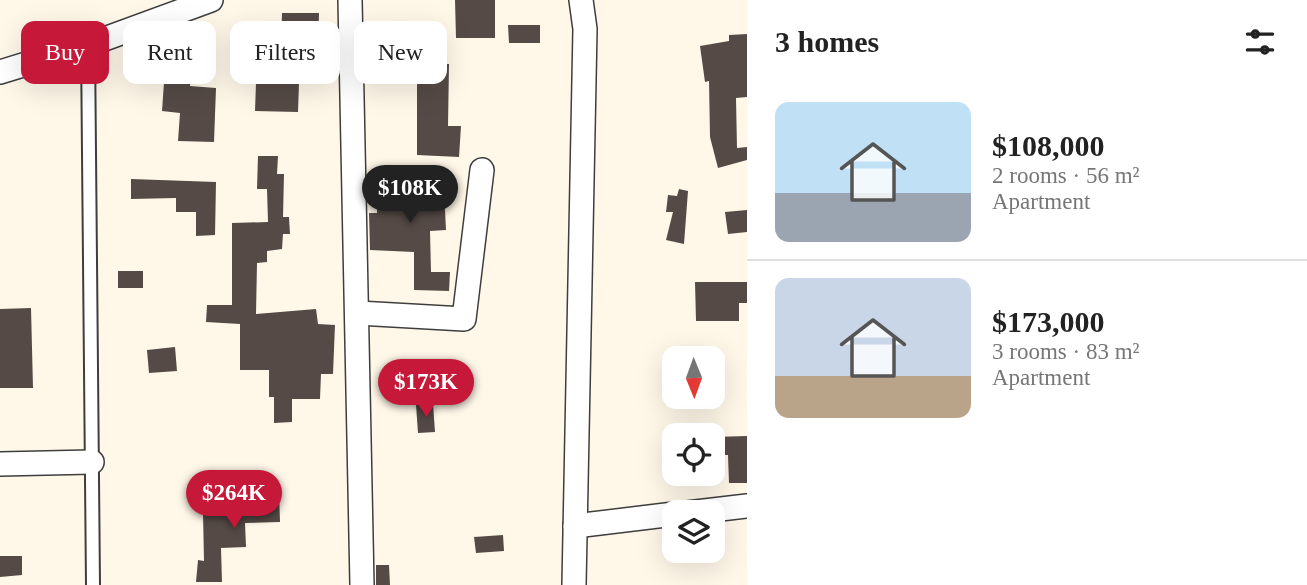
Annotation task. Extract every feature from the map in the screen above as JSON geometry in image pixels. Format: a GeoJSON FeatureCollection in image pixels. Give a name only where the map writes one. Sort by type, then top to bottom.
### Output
{"type":"FeatureCollection","features":[{"type":"Feature","properties":{"kind":"street"},"geometry":{"type":"LineString","coordinates":[[109,38],[211,0]]}},
{"type":"Feature","properties":{"kind":"street"},"geometry":{"type":"LineString","coordinates":[[350,0],[362,585]]}},
{"type":"Feature","properties":{"kind":"street"},"geometry":{"type":"LineString","coordinates":[[574,585],[585,29],[582,0]]}},
{"type":"Feature","properties":{"kind":"street"},"geometry":{"type":"LineString","coordinates":[[0,72],[21,66]]}},
{"type":"Feature","properties":{"kind":"street"},"geometry":{"type":"LineString","coordinates":[[358,313],[464,319],[482,170]]}},
{"type":"Feature","properties":{"kind":"street"},"geometry":{"type":"LineString","coordinates":[[0,464],[92,462]]}},
{"type":"Feature","properties":{"kind":"street"},"geometry":{"type":"LineString","coordinates":[[725,509],[747,506]]}},
{"type":"Feature","properties":{"kind":"street"},"geometry":{"type":"LineString","coordinates":[[575,526],[662,515]]}},
{"type":"Feature","properties":{"kind":"lane"},"geometry":{"type":"LineString","coordinates":[[88,84],[93,585]]}},
{"type":"Feature","properties":{"kind":"building"},"geometry":{"type":"Polygon","coordinates":[[[455,0],[495,0],[495,38],[456,38],[455,0]]]}},
{"type":"Feature","properties":{"kind":"building"},"geometry":{"type":"Polygon","coordinates":[[[282,13],[319,13],[319,21],[282,21],[282,13]]]}},
{"type":"Feature","properties":{"kind":"building"},"geometry":{"type":"Polygon","coordinates":[[[508,25],[540,25],[540,43],[509,43],[508,25]]]}},
{"type":"Feature","properties":{"kind":"building"},"geometry":{"type":"Polygon","coordinates":[[[747,34],[747,97],[736,98],[737,148],[747,147],[747,160],[718,168],[710,137],[709,81],[705,82],[700,46],[729,41],[729,35],[747,34]]]}},
{"type":"Feature","properties":{"kind":"building"},"geometry":{"type":"Polygon","coordinates":[[[449,64],[448,126],[461,126],[459,157],[417,155],[417,84],[447,84],[449,64]]]}},
{"type":"Feature","properties":{"kind":"building"},"geometry":{"type":"Polygon","coordinates":[[[164,84],[216,88],[214,142],[178,141],[180,113],[162,111],[164,84]]]}},
{"type":"Feature","properties":{"kind":"building"},"geometry":{"type":"Polygon","coordinates":[[[256,84],[299,84],[298,112],[255,111],[256,84]]]}},
{"type":"Feature","properties":{"kind":"building"},"geometry":{"type":"Polygon","coordinates":[[[258,156],[278,156],[277,174],[284,174],[283,217],[289,217],[290,234],[283,234],[282,249],[267,251],[267,262],[257,263],[256,314],[316,309],[318,324],[335,325],[333,374],[321,374],[320,399],[292,399],[292,422],[274,423],[274,397],[269,397],[269,370],[240,370],[240,324],[206,322],[207,305],[232,305],[232,223],[268,222],[267,189],[257,189],[258,156]]]}},
{"type":"Feature","properties":{"kind":"building"},"geometry":{"type":"Polygon","coordinates":[[[378,175],[425,177],[425,190],[444,189],[446,230],[430,231],[431,272],[450,272],[449,291],[414,290],[414,252],[370,250],[369,213],[377,213],[378,175]]]}},
{"type":"Feature","properties":{"kind":"building"},"geometry":{"type":"Polygon","coordinates":[[[131,179],[216,182],[215,235],[196,236],[196,212],[176,212],[176,198],[131,199],[131,179]]]}},
{"type":"Feature","properties":{"kind":"building"},"geometry":{"type":"Polygon","coordinates":[[[679,189],[688,191],[684,244],[666,240],[673,212],[666,212],[668,195],[677,196],[679,189]]]}},
{"type":"Feature","properties":{"kind":"building"},"geometry":{"type":"Polygon","coordinates":[[[747,210],[747,232],[728,234],[725,212],[747,210]]]}},
{"type":"Feature","properties":{"kind":"building"},"geometry":{"type":"Polygon","coordinates":[[[118,271],[143,271],[143,288],[118,288],[118,271]]]}},
{"type":"Feature","properties":{"kind":"building"},"geometry":{"type":"Polygon","coordinates":[[[695,282],[747,282],[747,303],[739,303],[739,321],[696,321],[695,282]]]}},
{"type":"Feature","properties":{"kind":"building"},"geometry":{"type":"Polygon","coordinates":[[[31,308],[33,388],[0,388],[0,309],[31,308]]]}},
{"type":"Feature","properties":{"kind":"building"},"geometry":{"type":"Polygon","coordinates":[[[175,347],[177,371],[149,373],[147,350],[175,347]]]}},
{"type":"Feature","properties":{"kind":"building"},"geometry":{"type":"Polygon","coordinates":[[[433,404],[435,432],[418,433],[416,405],[433,404]]]}},
{"type":"Feature","properties":{"kind":"building"},"geometry":{"type":"Polygon","coordinates":[[[747,436],[747,483],[729,483],[725,437],[747,436]]]}},
{"type":"Feature","properties":{"kind":"building"},"geometry":{"type":"Polygon","coordinates":[[[244,491],[279,491],[280,522],[245,523],[246,547],[221,548],[222,582],[196,582],[198,560],[204,561],[203,513],[244,511],[245,517],[244,491]]]}},
{"type":"Feature","properties":{"kind":"building"},"geometry":{"type":"Polygon","coordinates":[[[503,535],[504,551],[476,553],[474,537],[503,535]]]}},
{"type":"Feature","properties":{"kind":"building"},"geometry":{"type":"Polygon","coordinates":[[[0,556],[22,556],[22,575],[0,577],[0,556]]]}},
{"type":"Feature","properties":{"kind":"building"},"geometry":{"type":"Polygon","coordinates":[[[376,565],[389,565],[390,585],[376,585],[376,565]]]}}]}
